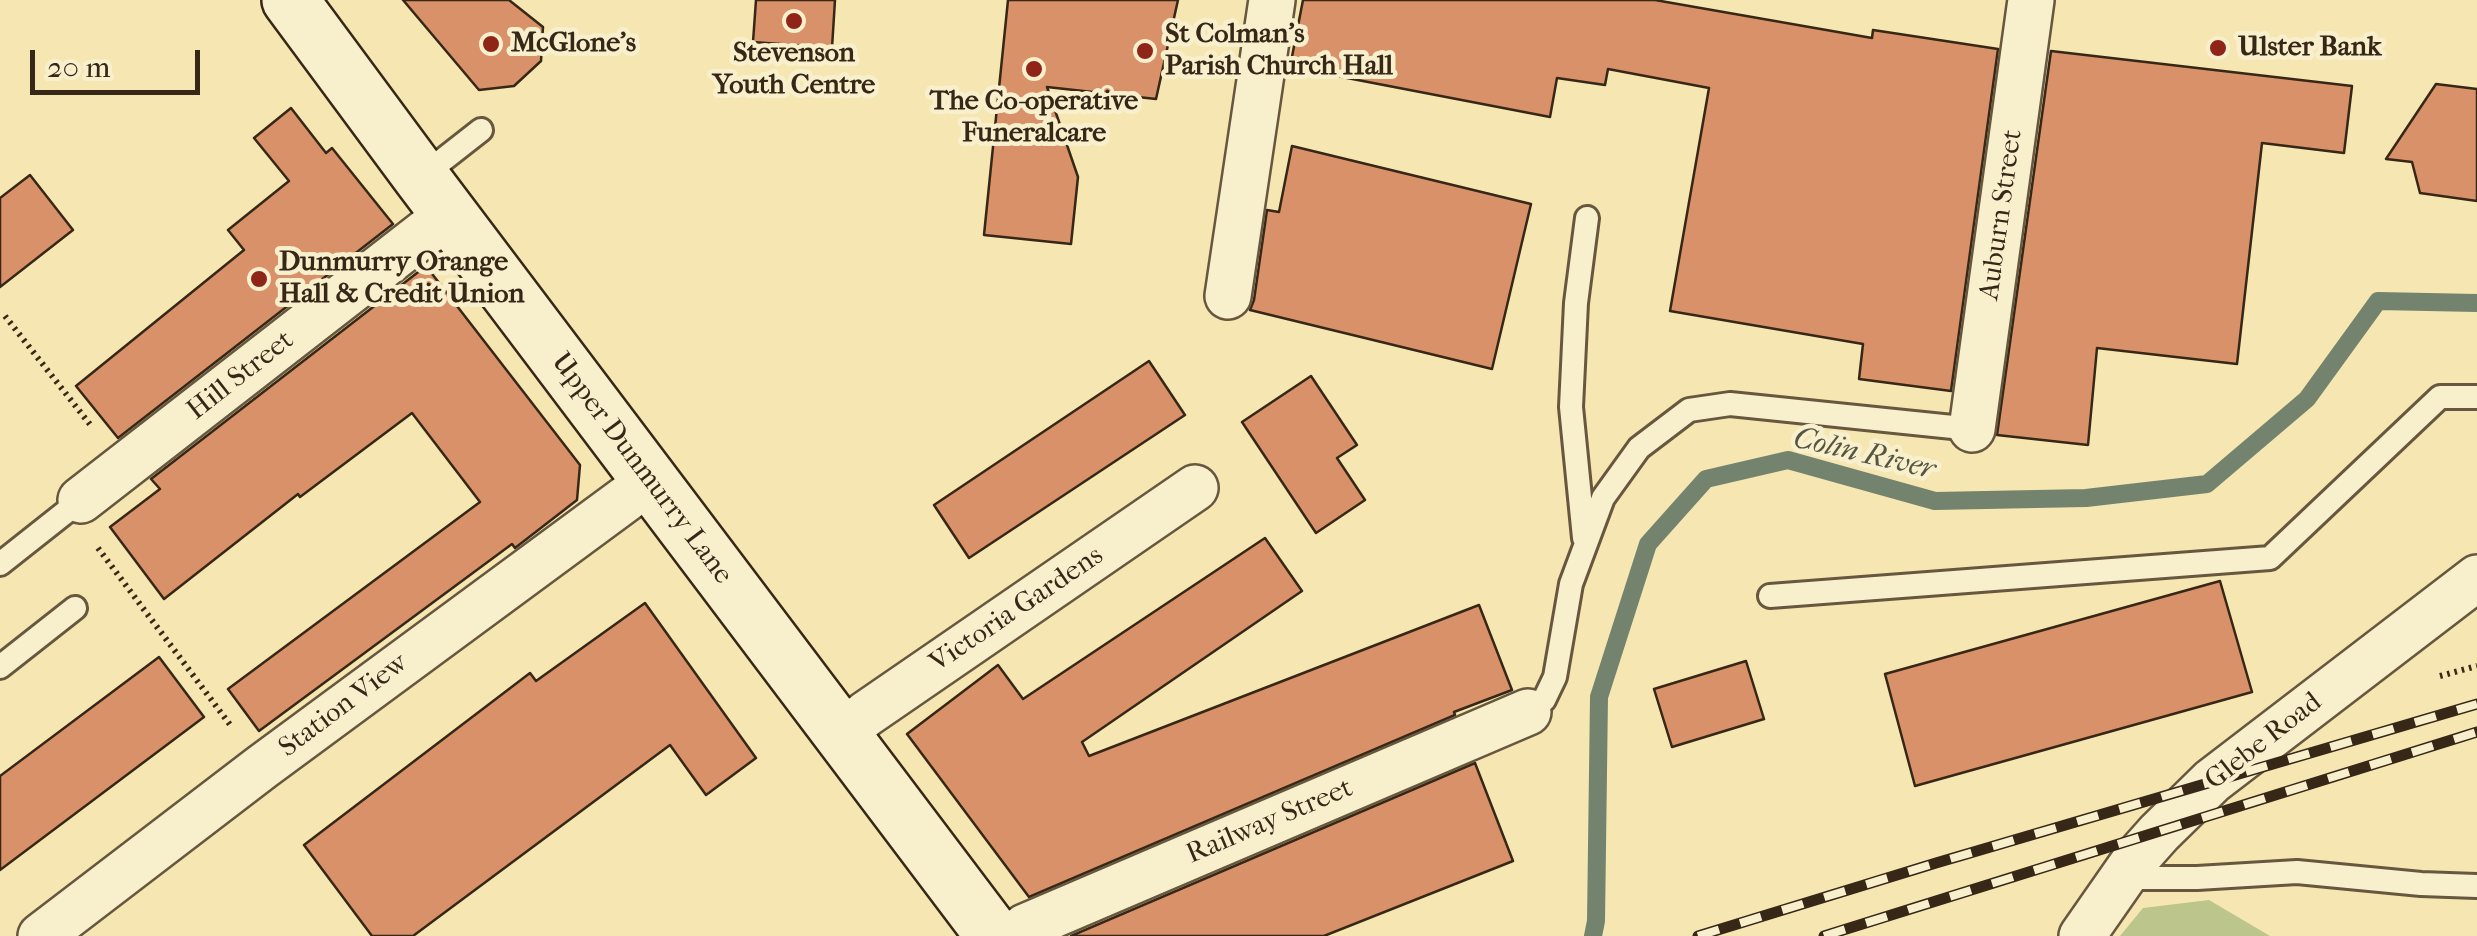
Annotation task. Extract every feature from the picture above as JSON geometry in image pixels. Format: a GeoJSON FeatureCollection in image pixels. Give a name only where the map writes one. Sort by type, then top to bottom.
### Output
{"type":"FeatureCollection","features":[{"type":"Feature","properties":{"kind":"street","name":"Upper Dunmurry Lane"},"geometry":{"type":"LineString","coordinates":[[290,0],[994,936]]}},
{"type":"Feature","properties":{"kind":"street"},"geometry":{"type":"LineString","coordinates":[[1228,296],[1272,0]]}},
{"type":"Feature","properties":{"kind":"street","name":"Auburn Street"},"geometry":{"type":"LineString","coordinates":[[1972,429],[2031,0]]}},
{"type":"Feature","properties":{"kind":"street","name":"Hill Street"},"geometry":{"type":"LineString","coordinates":[[75,505],[426,232],[436,197]]}},
{"type":"Feature","properties":{"kind":"street","name":"Station View"},"geometry":{"type":"LineString","coordinates":[[41,936],[650,480]]}},
{"type":"Feature","properties":{"kind":"street","name":"Victoria Gardens"},"geometry":{"type":"LineString","coordinates":[[841,734],[1195,488]]}},
{"type":"Feature","properties":{"kind":"street","name":"Glebe Road"},"geometry":{"type":"LineString","coordinates":[[2082,936],[2159,832],[2212,781],[2477,578]]}},
{"type":"Feature","properties":{"kind":"street","name":"Railway Street"},"geometry":{"type":"LineString","coordinates":[[1013,936],[1025,927],[1528,712]]}},
{"type":"Feature","properties":{"kind":"lane"},"geometry":{"type":"LineString","coordinates":[[436,197],[481,130]]}},
{"type":"Feature","properties":{"kind":"lane"},"geometry":{"type":"LineString","coordinates":[[1585,547],[1572,407],[1576,303],[1587,218]]}},
{"type":"Feature","properties":{"kind":"lane"},"geometry":{"type":"LineString","coordinates":[[1770,596],[2270,558],[2440,398],[2477,397]]}},
{"type":"Feature","properties":{"kind":"lane"},"geometry":{"type":"LineString","coordinates":[[1528,712],[1544,700],[1555,677],[1570,584],[1603,498],[1638,448],[1688,410],[1730,404],[1972,429]]}},
{"type":"Feature","properties":{"kind":"lane"},"geometry":{"type":"LineString","coordinates":[[0,564],[75,505]]}},
{"type":"Feature","properties":{"kind":"lane"},"geometry":{"type":"LineString","coordinates":[[0,668],[75,608]]}},
{"type":"Feature","properties":{"kind":"lane"},"geometry":{"type":"LineString","coordinates":[[2122,878],[2296,872],[2477,886]]}},
{"type":"Feature","properties":{"kind":"path"},"geometry":{"type":"LineString","coordinates":[[5,316],[124,467]]}},
{"type":"Feature","properties":{"kind":"path"},"geometry":{"type":"LineString","coordinates":[[75,505],[262,767]]}},
{"type":"Feature","properties":{"kind":"green space"},"geometry":{"type":"Polygon","coordinates":[[[2209,900],[2270,936],[2120,936],[2143,908],[2209,900]]]}},
{"type":"Feature","properties":{"kind":"building","name":"McGlone's"},"geometry":{"type":"Polygon","coordinates":[[[403,0],[509,0],[543,27],[541,61],[514,86],[479,90],[403,0]]]}},
{"type":"Feature","properties":{"kind":"building","name":"Stevenson Youth Centre"},"geometry":{"type":"Polygon","coordinates":[[[756,0],[835,0],[832,48],[753,42],[756,0]]]}},
{"type":"Feature","properties":{"kind":"building","name":"The Co-operative Funeralcare"},"geometry":{"type":"Polygon","coordinates":[[[1008,0],[1178,0],[1156,99],[1047,87],[1078,177],[1071,244],[984,235],[1008,0]]]}},
{"type":"Feature","properties":{"kind":"building"},"geometry":{"type":"Polygon","coordinates":[[[1303,0],[1655,0],[1872,38],[1873,30],[1998,49],[1951,391],[1859,379],[1863,344],[1670,311],[1709,88],[1608,69],[1605,85],[1557,78],[1550,117],[1290,67],[1303,0]]]}},
{"type":"Feature","properties":{"kind":"building"},"geometry":{"type":"Polygon","coordinates":[[[2051,51],[2352,86],[2344,153],[2262,143],[2237,364],[2097,348],[2088,445],[1997,435],[2051,51]]]}},
{"type":"Feature","properties":{"kind":"building"},"geometry":{"type":"Polygon","coordinates":[[[2436,84],[2477,89],[2477,201],[2420,193],[2412,162],[2386,159],[2436,84]]]}},
{"type":"Feature","properties":{"kind":"building","name":"Dunmurry Orange Hall & Credit Union"},"geometry":{"type":"Polygon","coordinates":[[[291,108],[326,153],[332,148],[393,224],[118,438],[76,386],[244,250],[228,230],[289,181],[254,138],[291,108]]]}},
{"type":"Feature","properties":{"kind":"building"},"geometry":{"type":"Polygon","coordinates":[[[1292,146],[1531,204],[1492,369],[1250,310],[1267,210],[1279,212],[1292,146]]]}},
{"type":"Feature","properties":{"kind":"building"},"geometry":{"type":"Polygon","coordinates":[[[30,175],[73,230],[0,287],[0,198],[30,175]]]}},
{"type":"Feature","properties":{"kind":"building"},"geometry":{"type":"Polygon","coordinates":[[[426,266],[580,465],[577,500],[259,731],[228,689],[480,502],[412,413],[300,497],[298,494],[164,599],[110,527],[160,489],[151,479],[426,266]]]}},
{"type":"Feature","properties":{"kind":"building"},"geometry":{"type":"Polygon","coordinates":[[[1149,361],[1185,415],[969,558],[934,505],[1149,361]]]}},
{"type":"Feature","properties":{"kind":"building"},"geometry":{"type":"Polygon","coordinates":[[[1311,376],[1357,445],[1337,458],[1365,500],[1316,533],[1242,422],[1311,376]]]}},
{"type":"Feature","properties":{"kind":"building"},"geometry":{"type":"Polygon","coordinates":[[[1265,538],[1302,591],[1082,742],[1089,756],[1479,605],[1512,690],[1029,897],[907,734],[998,665],[1023,699],[1265,538]]]}},
{"type":"Feature","properties":{"kind":"building"},"geometry":{"type":"Polygon","coordinates":[[[2220,581],[2252,692],[1915,786],[1885,674],[2220,581]]]}},
{"type":"Feature","properties":{"kind":"building"},"geometry":{"type":"Polygon","coordinates":[[[645,603],[756,758],[706,795],[670,745],[413,936],[372,936],[304,845],[530,673],[536,681],[645,603]]]}},
{"type":"Feature","properties":{"kind":"building"},"geometry":{"type":"Polygon","coordinates":[[[159,657],[204,717],[0,870],[0,776],[159,657]]]}},
{"type":"Feature","properties":{"kind":"building"},"geometry":{"type":"Polygon","coordinates":[[[1746,661],[1764,719],[1672,747],[1654,689],[1746,661]]]}},
{"type":"Feature","properties":{"kind":"building"},"geometry":{"type":"Polygon","coordinates":[[[1475,763],[1513,861],[1324,936],[1071,936],[1475,763]]]}},
{"type":"Feature","properties":{"kind":"waterway","name":"Colin River"},"geometry":{"type":"LineString","coordinates":[[1593,936],[1599,697],[1648,544],[1706,479],[1788,460],[1935,501],[2086,498],[2207,484],[2307,399],[2378,301],[2477,303]]}},
{"type":"Feature","properties":{"kind":"railway"},"geometry":{"type":"LineString","coordinates":[[1698,936],[2477,704]]}},
{"type":"Feature","properties":{"kind":"railway"},"geometry":{"type":"LineString","coordinates":[[1824,936],[2477,732]]}},
{"type":"Feature","properties":{"kind":"place","name":"Stevenson Youth Centre"},"geometry":{"type":"Point","coordinates":[794,21]}},
{"type":"Feature","properties":{"kind":"place","name":"McGlone's"},"geometry":{"type":"Point","coordinates":[491,44]}},
{"type":"Feature","properties":{"kind":"place","name":"Ulster Bank"},"geometry":{"type":"Point","coordinates":[2218,48]}},
{"type":"Feature","properties":{"kind":"place","name":"St Colman's Parish Church Hall"},"geometry":{"type":"Point","coordinates":[1145,51]}},
{"type":"Feature","properties":{"kind":"place","name":"The Co-operative Funeralcare"},"geometry":{"type":"Point","coordinates":[1034,69]}},
{"type":"Feature","properties":{"kind":"place","name":"Dunmurry Orange Hall & Credit Union"},"geometry":{"type":"Point","coordinates":[259,279]}}]}
